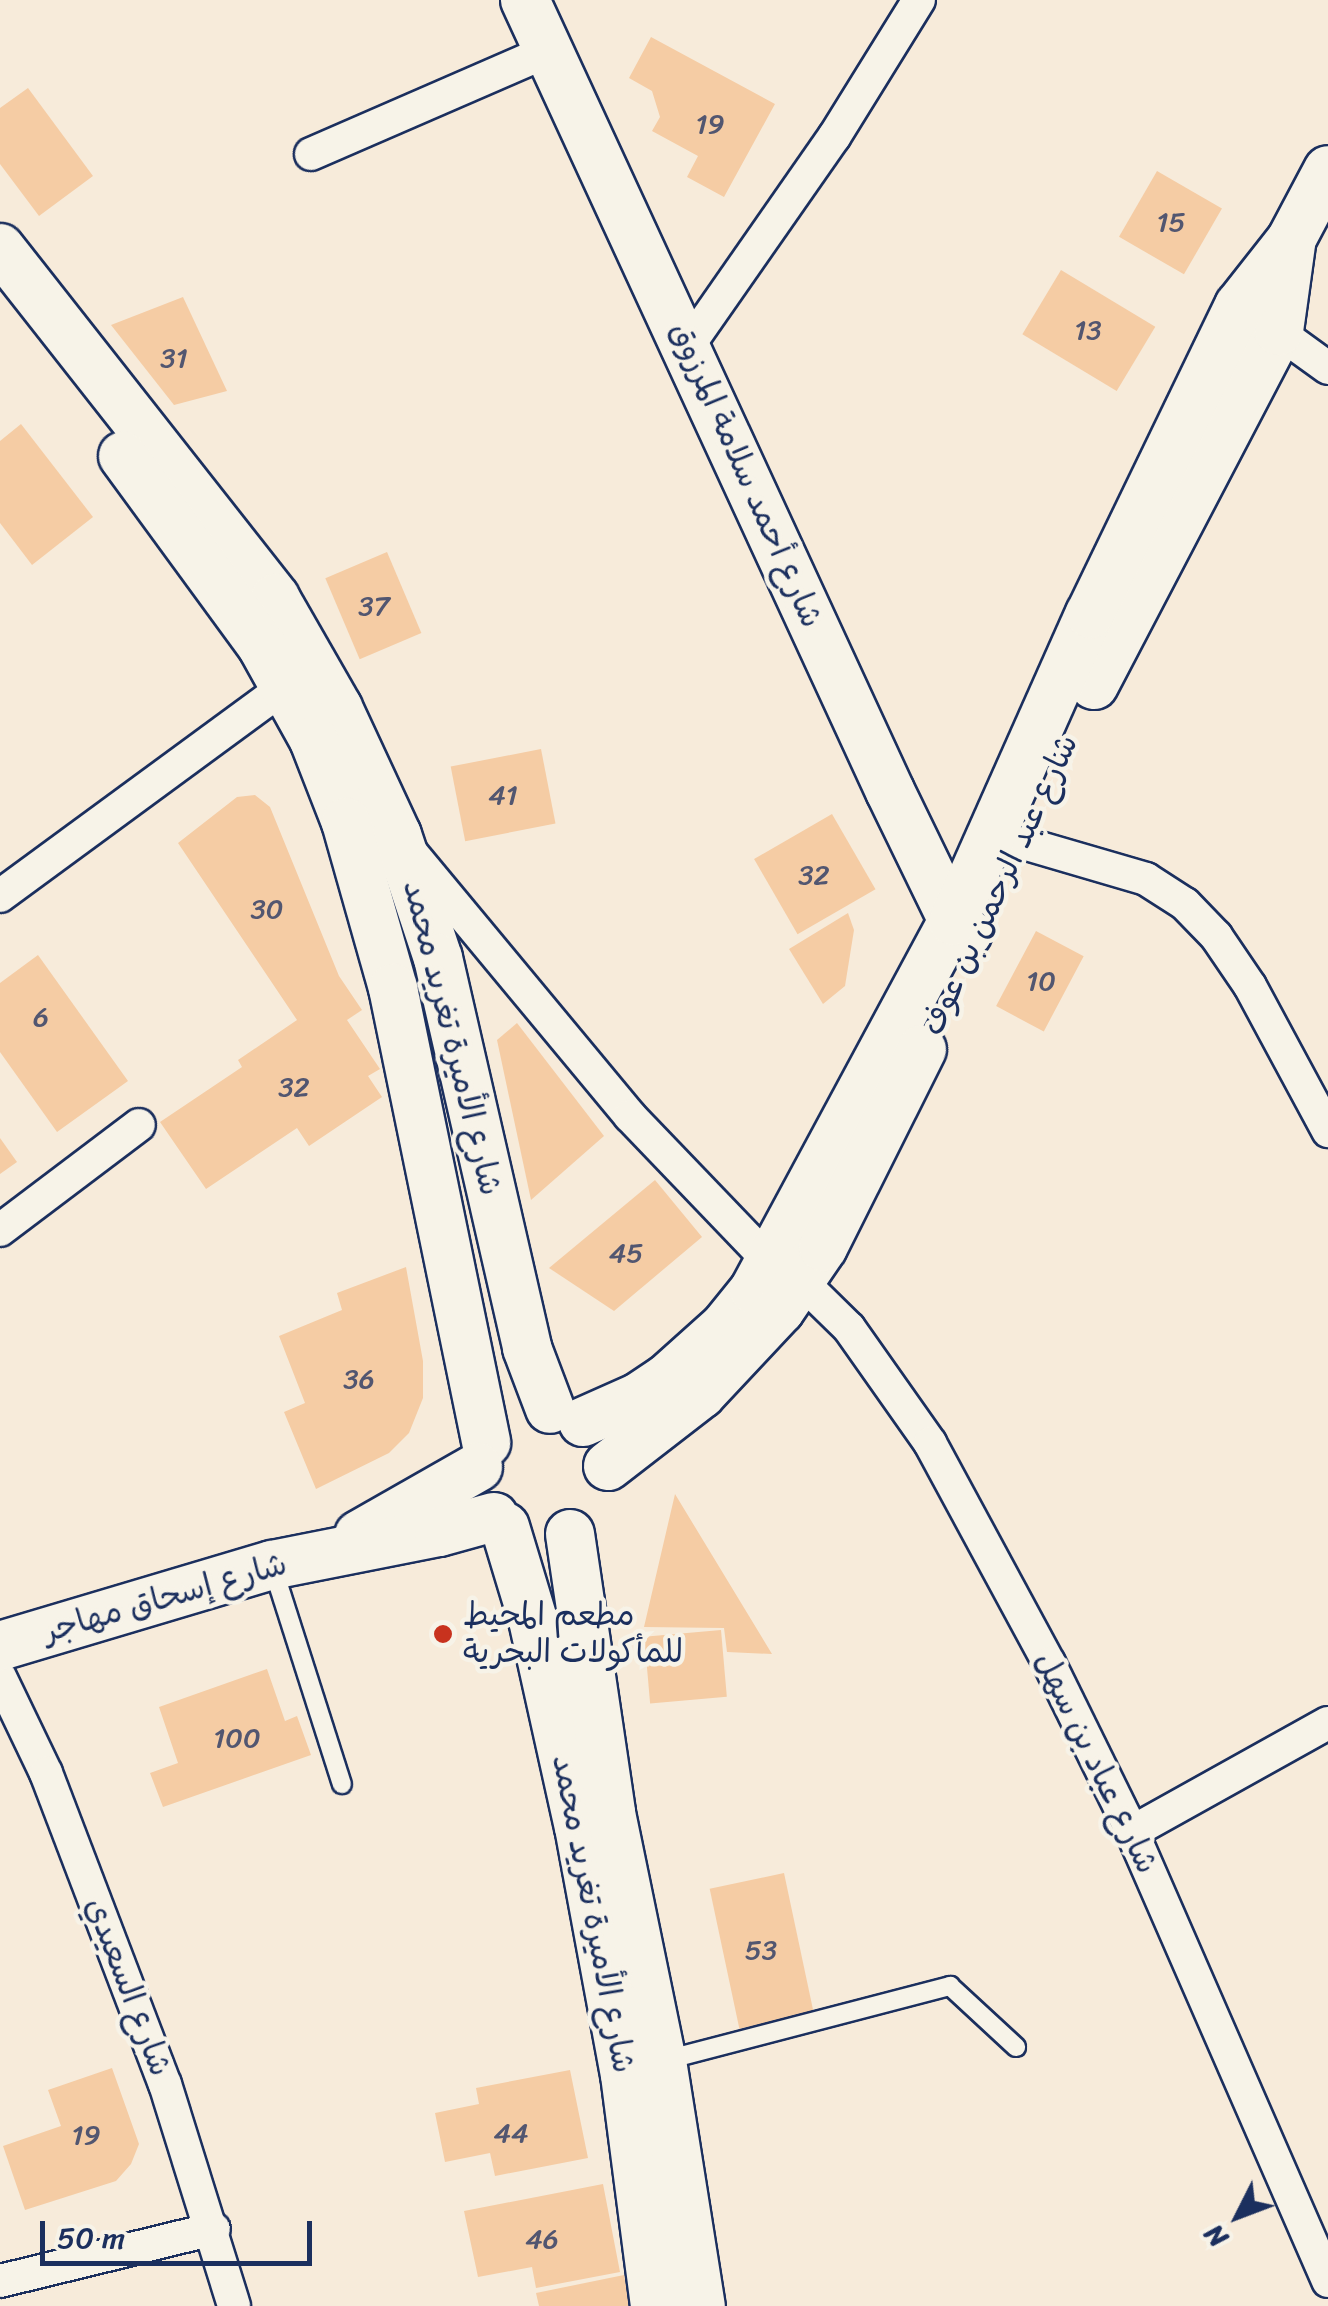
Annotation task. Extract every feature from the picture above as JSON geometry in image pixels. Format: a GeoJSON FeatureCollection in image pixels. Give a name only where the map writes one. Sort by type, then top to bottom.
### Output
{"type":"FeatureCollection","features":[{"type":"Feature","properties":{"kind":"street","name":"شارع أحمد سلامة المرزوق"},"geometry":{"type":"LineString","coordinates":[[526,0],[965,932]]}},
{"type":"Feature","properties":{"kind":"street"},"geometry":{"type":"LineString","coordinates":[[688,346],[834,137],[919,0]]}},
{"type":"Feature","properties":{"kind":"street"},"geometry":{"type":"LineString","coordinates":[[311,154],[548,51]]}},
{"type":"Feature","properties":{"kind":"street","name":"شارع عبد الرحمن بن عوف"},"geometry":{"type":"LineString","coordinates":[[965,932],[1090,614],[1240,306],[1291,240],[1328,170]]}},
{"type":"Feature","properties":{"kind":"street","name":"شارع عبد الرحمن بن عوف"},"geometry":{"type":"LineString","coordinates":[[608,1466],[665,1425],[714,1381],[785,1271],[965,932],[1022,843],[1117,634],[1279,330],[1291,240]]}},
{"type":"Feature","properties":{"kind":"street","name":"شارع الأميرة تغريد محمد"},"geometry":{"type":"LineString","coordinates":[[0,248],[275,598],[324,681],[397,835],[438,958],[526,1348],[566,1415]]}},
{"type":"Feature","properties":{"kind":"street","name":"شارع الأميرة تغريد محمد"},"geometry":{"type":"LineString","coordinates":[[0,294],[240,612],[286,686],[326,772],[373,906],[482,1455]]}},
{"type":"Feature","properties":{"kind":"street"},"geometry":{"type":"LineString","coordinates":[[1240,306],[1328,368]]}},
{"type":"Feature","properties":{"kind":"street"},"geometry":{"type":"LineString","coordinates":[[0,896],[286,686]]}},
{"type":"Feature","properties":{"kind":"street","name":"شارع عباد بن سهل"},"geometry":{"type":"LineString","coordinates":[[397,835],[630,1116],[785,1271],[849,1328],[930,1442],[1132,1832],[1326,2271]]}},
{"type":"Feature","properties":{"kind":"street"},"geometry":{"type":"LineString","coordinates":[[1022,843],[1146,879],[1185,904],[1216,936],[1250,986],[1328,1131]]}},
{"type":"Feature","properties":{"kind":"street"},"geometry":{"type":"LineString","coordinates":[[0,1230],[139,1125]]}},
{"type":"Feature","properties":{"kind":"street","name":"شارع عبد الرحمن بن عوف"},"geometry":{"type":"LineString","coordinates":[[566,1415],[639,1397],[699,1351],[754,1290],[785,1271]]}},
{"type":"Feature","properties":{"kind":"street"},"geometry":{"type":"LineString","coordinates":[[566,1415],[600,1441],[608,1466],[608,1487],[588,1523],[570,1534],[536,1540],[499,1522],[479,1485],[482,1455],[513,1416],[566,1415]]}},
{"type":"Feature","properties":{"kind":"street","name":"شارع إسحاق مهاجر"},"geometry":{"type":"LineString","coordinates":[[330,1552],[482,1455]]}},
{"type":"Feature","properties":{"kind":"street","name":"شارع الأميرة تغريد محمد"},"geometry":{"type":"LineString","coordinates":[[499,1522],[533,1620],[582,1844],[625,2075],[655,2306]]}},
{"type":"Feature","properties":{"kind":"street","name":"شارع إسحاق مهاجر"},"geometry":{"type":"LineString","coordinates":[[0,1646],[272,1565],[499,1522]]}},
{"type":"Feature","properties":{"kind":"street","name":"شارع الأميرة تغريد محمد"},"geometry":{"type":"LineString","coordinates":[[570,1534],[611,1813],[662,2061],[701,2306]]}},
{"type":"Feature","properties":{"kind":"street","name":"شارع السعيدي"},"geometry":{"type":"LineString","coordinates":[[0,1677],[46,1773],[165,2084],[214,2229],[234,2306]]}},
{"type":"Feature","properties":{"kind":"street"},"geometry":{"type":"LineString","coordinates":[[1132,1832],[1328,1723]]}},
{"type":"Feature","properties":{"kind":"street"},"geometry":{"type":"LineString","coordinates":[[0,2282],[214,2229]]}},
{"type":"Feature","properties":{"kind":"lane"},"geometry":{"type":"LineString","coordinates":[[272,1565],[342,1784]]}},
{"type":"Feature","properties":{"kind":"lane"},"geometry":{"type":"LineString","coordinates":[[662,2061],[950,1986],[1016,2047]]}},
{"type":"Feature","properties":{"kind":"building"},"geometry":{"type":"Polygon","coordinates":[[[651,37],[775,104],[724,197],[687,177],[698,156],[652,131],[660,117],[652,91],[629,78],[651,37]]]}},
{"type":"Feature","properties":{"kind":"building"},"geometry":{"type":"Polygon","coordinates":[[[28,88],[93,176],[39,216],[0,164],[0,108],[28,88]]]}},
{"type":"Feature","properties":{"kind":"building"},"geometry":{"type":"Polygon","coordinates":[[[1157,171],[1222,208],[1184,274],[1119,237],[1157,171]]]}},
{"type":"Feature","properties":{"kind":"building"},"geometry":{"type":"Polygon","coordinates":[[[1061,270],[1155,327],[1117,391],[1022,334],[1061,270]]]}},
{"type":"Feature","properties":{"kind":"building"},"geometry":{"type":"Polygon","coordinates":[[[183,297],[227,391],[174,405],[111,325],[183,297]]]}},
{"type":"Feature","properties":{"kind":"building"},"geometry":{"type":"Polygon","coordinates":[[[21,424],[93,517],[32,565],[0,523],[0,441],[21,424]]]}},
{"type":"Feature","properties":{"kind":"building"},"geometry":{"type":"Polygon","coordinates":[[[387,552],[421,633],[360,659],[325,578],[387,552]]]}},
{"type":"Feature","properties":{"kind":"building"},"geometry":{"type":"Polygon","coordinates":[[[541,749],[556,824],[465,841],[451,767],[541,749]]]}},
{"type":"Feature","properties":{"kind":"building"},"geometry":{"type":"Polygon","coordinates":[[[255,795],[270,807],[339,976],[362,1010],[347,1020],[380,1069],[368,1076],[382,1097],[309,1146],[297,1128],[206,1189],[160,1122],[242,1067],[238,1060],[297,1020],[178,843],[237,797],[255,795]]]}},
{"type":"Feature","properties":{"kind":"building"},"geometry":{"type":"Polygon","coordinates":[[[832,814],[876,889],[798,934],[754,859],[832,814]]]}},
{"type":"Feature","properties":{"kind":"building"},"geometry":{"type":"Polygon","coordinates":[[[848,913],[854,930],[845,986],[823,1004],[789,949],[848,913]]]}},
{"type":"Feature","properties":{"kind":"building"},"geometry":{"type":"Polygon","coordinates":[[[1036,931],[1084,956],[1044,1031],[996,1006],[1036,931]]]}},
{"type":"Feature","properties":{"kind":"building"},"geometry":{"type":"Polygon","coordinates":[[[38,955],[128,1081],[57,1132],[0,1052],[0,983],[38,955]]]}},
{"type":"Feature","properties":{"kind":"building"},"geometry":{"type":"Polygon","coordinates":[[[517,1023],[604,1136],[531,1200],[497,1040],[517,1023]]]}},
{"type":"Feature","properties":{"kind":"building"},"geometry":{"type":"Polygon","coordinates":[[[0,1138],[17,1162],[0,1174],[0,1138]]]}},
{"type":"Feature","properties":{"kind":"building"},"geometry":{"type":"Polygon","coordinates":[[[655,1180],[702,1237],[614,1311],[549,1268],[655,1180]]]}},
{"type":"Feature","properties":{"kind":"building"},"geometry":{"type":"Polygon","coordinates":[[[406,1267],[423,1361],[423,1398],[409,1433],[389,1453],[316,1489],[284,1412],[305,1403],[279,1336],[342,1310],[337,1293],[406,1267]]]}},
{"type":"Feature","properties":{"kind":"building"},"geometry":{"type":"Polygon","coordinates":[[[675,1494],[772,1654],[727,1652],[724,1628],[644,1627],[675,1494]]]}},
{"type":"Feature","properties":{"kind":"building"},"geometry":{"type":"Polygon","coordinates":[[[721,1630],[727,1697],[650,1703],[644,1637],[721,1630]]]}},
{"type":"Feature","properties":{"kind":"building"},"geometry":{"type":"Polygon","coordinates":[[[267,1669],[285,1721],[297,1716],[311,1755],[163,1807],[150,1773],[178,1763],[159,1707],[267,1669]]]}},
{"type":"Feature","properties":{"kind":"building"},"geometry":{"type":"Polygon","coordinates":[[[784,1873],[814,2013],[739,2029],[710,1889],[784,1873]]]}},
{"type":"Feature","properties":{"kind":"building"},"geometry":{"type":"Polygon","coordinates":[[[112,2068],[139,2144],[131,2164],[116,2181],[25,2210],[3,2146],[61,2126],[48,2090],[112,2068]]]}},
{"type":"Feature","properties":{"kind":"building"},"geometry":{"type":"Polygon","coordinates":[[[570,2070],[588,2158],[495,2176],[490,2153],[445,2162],[435,2113],[479,2104],[476,2088],[570,2070]]]}},
{"type":"Feature","properties":{"kind":"building"},"geometry":{"type":"Polygon","coordinates":[[[603,2184],[620,2272],[536,2288],[532,2267],[478,2277],[464,2211],[603,2184]]]}},
{"type":"Feature","properties":{"kind":"building"},"geometry":{"type":"Polygon","coordinates":[[[624,2275],[630,2306],[539,2306],[536,2293],[624,2275]]]}},
{"type":"Feature","properties":{"kind":"place","name":"مطعم المحيط للمأكولات البحرية"},"geometry":{"type":"Point","coordinates":[443,1634]}}]}
